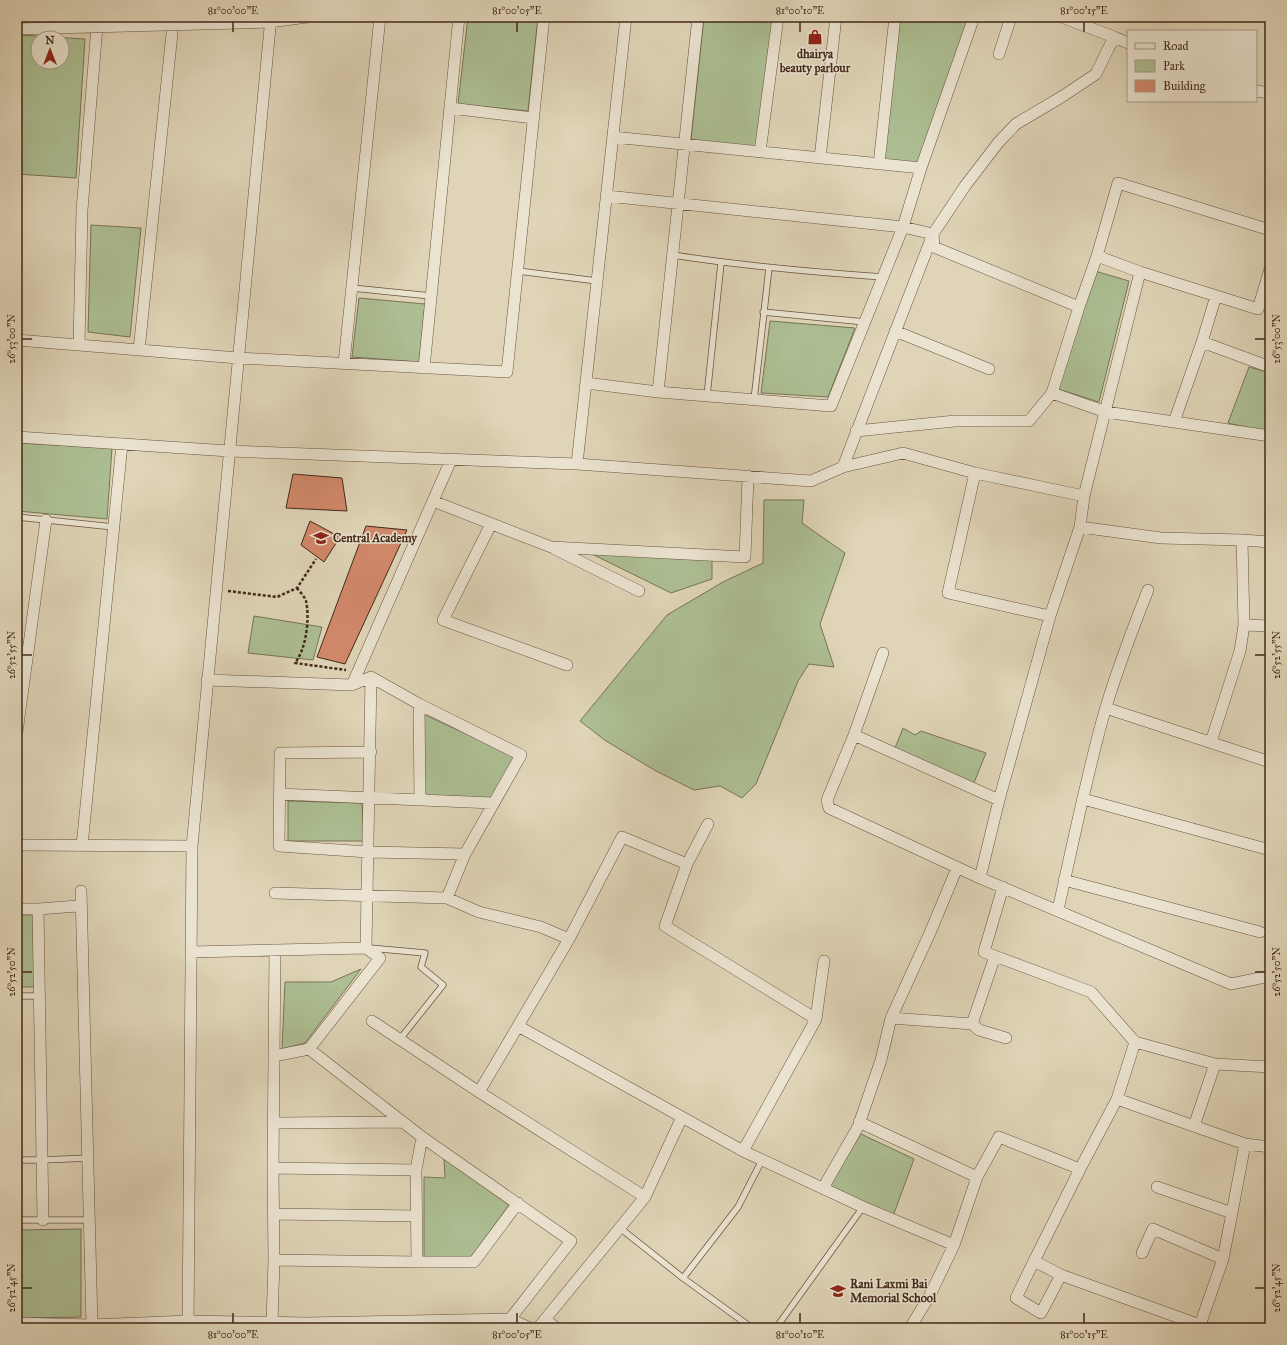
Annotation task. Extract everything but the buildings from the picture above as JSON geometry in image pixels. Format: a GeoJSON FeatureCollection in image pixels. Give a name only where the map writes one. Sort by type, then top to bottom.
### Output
{"type":"FeatureCollection","features":[{"type":"Feature","properties":{"kind":"street"},"geometry":{"type":"LineString","coordinates":[[17,28],[173,24],[306,17]]}},
{"type":"Feature","properties":{"kind":"street"},"geometry":{"type":"LineString","coordinates":[[344,363],[380,17]]}},
{"type":"Feature","properties":{"kind":"street"},"geometry":{"type":"LineString","coordinates":[[424,368],[459,17]]}},
{"type":"Feature","properties":{"kind":"street"},"geometry":{"type":"LineString","coordinates":[[17,340],[238,358],[507,372],[544,17]]}},
{"type":"Feature","properties":{"kind":"street"},"geometry":{"type":"LineString","coordinates":[[577,464],[626,17]]}},
{"type":"Feature","properties":{"kind":"street"},"geometry":{"type":"LineString","coordinates":[[658,392],[698,17]]}},
{"type":"Feature","properties":{"kind":"street"},"geometry":{"type":"LineString","coordinates":[[760,152],[778,17]]}},
{"type":"Feature","properties":{"kind":"street"},"geometry":{"type":"LineString","coordinates":[[820,158],[836,17]]}},
{"type":"Feature","properties":{"kind":"street"},"geometry":{"type":"LineString","coordinates":[[879,164],[895,17]]}},
{"type":"Feature","properties":{"kind":"street"},"geometry":{"type":"LineString","coordinates":[[586,384],[658,392],[831,406],[903,227],[921,168],[974,17]]}},
{"type":"Feature","properties":{"kind":"street"},"geometry":{"type":"LineString","coordinates":[[999,54],[1011,17]]}},
{"type":"Feature","properties":{"kind":"street"},"geometry":{"type":"LineString","coordinates":[[1062,17],[1127,43]]}},
{"type":"Feature","properties":{"kind":"street"},"geometry":{"type":"LineString","coordinates":[[188,1324],[192,846],[270,19]]}},
{"type":"Feature","properties":{"kind":"street"},"geometry":{"type":"LineString","coordinates":[[139,350],[173,24]]}},
{"type":"Feature","properties":{"kind":"street"},"geometry":{"type":"LineString","coordinates":[[79,345],[82,210],[97,26]]}},
{"type":"Feature","properties":{"kind":"street"},"geometry":{"type":"LineString","coordinates":[[842,467],[933,234],[965,186],[998,143],[1016,124],[1096,74],[1114,37]]}},
{"type":"Feature","properties":{"kind":"street"},"geometry":{"type":"LineString","coordinates":[[1257,91],[1270,93]]}},
{"type":"Feature","properties":{"kind":"street"},"geometry":{"type":"LineString","coordinates":[[450,108],[533,118]]}},
{"type":"Feature","properties":{"kind":"street"},"geometry":{"type":"LineString","coordinates":[[613,137],[921,168]]}},
{"type":"Feature","properties":{"kind":"street"},"geometry":{"type":"LineString","coordinates":[[856,431],[955,421],[1029,421],[1052,394],[1097,256],[1118,183],[1270,230]]}},
{"type":"Feature","properties":{"kind":"street"},"geometry":{"type":"LineString","coordinates":[[607,196],[903,227],[933,234]]}},
{"type":"Feature","properties":{"kind":"street"},"geometry":{"type":"LineString","coordinates":[[933,234],[934,248],[1080,307]]}},
{"type":"Feature","properties":{"kind":"street"},"geometry":{"type":"LineString","coordinates":[[1097,256],[1140,272],[1258,309],[1270,269]]}},
{"type":"Feature","properties":{"kind":"street"},"geometry":{"type":"LineString","coordinates":[[980,878],[999,800],[1050,616],[1080,527],[1084,496],[1140,272]]}},
{"type":"Feature","properties":{"kind":"street"},"geometry":{"type":"LineString","coordinates":[[1174,422],[1202,342],[1216,296]]}},
{"type":"Feature","properties":{"kind":"street"},"geometry":{"type":"LineString","coordinates":[[895,331],[989,369]]}},
{"type":"Feature","properties":{"kind":"street"},"geometry":{"type":"LineString","coordinates":[[1202,342],[1270,367]]}},
{"type":"Feature","properties":{"kind":"street"},"geometry":{"type":"LineString","coordinates":[[1052,394],[1106,412],[1270,436]]}},
{"type":"Feature","properties":{"kind":"street"},"geometry":{"type":"LineString","coordinates":[[17,437],[229,451],[577,464],[811,481],[842,467],[903,453],[975,473],[1084,496]]}},
{"type":"Feature","properties":{"kind":"street"},"geometry":{"type":"LineString","coordinates":[[82,846],[122,444]]}},
{"type":"Feature","properties":{"kind":"street"},"geometry":{"type":"LineString","coordinates":[[352,685],[451,460]]}},
{"type":"Feature","properties":{"kind":"street"},"geometry":{"type":"LineString","coordinates":[[975,473],[948,594],[1050,616]]}},
{"type":"Feature","properties":{"kind":"street"},"geometry":{"type":"LineString","coordinates":[[551,547],[745,557],[748,476]]}},
{"type":"Feature","properties":{"kind":"street"},"geometry":{"type":"LineString","coordinates":[[433,501],[551,547],[639,591]]}},
{"type":"Feature","properties":{"kind":"street"},"geometry":{"type":"LineString","coordinates":[[17,732],[46,520]]}},
{"type":"Feature","properties":{"kind":"street"},"geometry":{"type":"LineString","coordinates":[[491,524],[443,620],[567,665]]}},
{"type":"Feature","properties":{"kind":"street"},"geometry":{"type":"LineString","coordinates":[[1080,527],[1161,538],[1270,542]]}},
{"type":"Feature","properties":{"kind":"street"},"geometry":{"type":"LineString","coordinates":[[1211,742],[1240,651],[1244,625],[1242,540]]}},
{"type":"Feature","properties":{"kind":"street"},"geometry":{"type":"LineString","coordinates":[[1058,910],[1082,799],[1106,708],[1131,634],[1148,590]]}},
{"type":"Feature","properties":{"kind":"street"},"geometry":{"type":"LineString","coordinates":[[1244,625],[1270,626]]}},
{"type":"Feature","properties":{"kind":"street"},"geometry":{"type":"LineString","coordinates":[[882,653],[854,735],[827,800],[829,808],[957,868],[1231,984],[1270,976]]}},
{"type":"Feature","properties":{"kind":"street"},"geometry":{"type":"LineString","coordinates":[[207,680],[352,685],[371,677]]}},
{"type":"Feature","properties":{"kind":"street"},"geometry":{"type":"LineString","coordinates":[[371,677],[419,704],[521,755],[465,854],[447,898]]}},
{"type":"Feature","properties":{"kind":"street"},"geometry":{"type":"LineString","coordinates":[[366,948],[368,799],[371,752],[371,677]]}},
{"type":"Feature","properties":{"kind":"street"},"geometry":{"type":"LineString","coordinates":[[419,704],[420,799]]}},
{"type":"Feature","properties":{"kind":"street"},"geometry":{"type":"LineString","coordinates":[[1106,708],[1270,762]]}},
{"type":"Feature","properties":{"kind":"street"},"geometry":{"type":"LineString","coordinates":[[854,735],[999,800]]}},
{"type":"Feature","properties":{"kind":"street"},"geometry":{"type":"LineString","coordinates":[[371,752],[280,753],[279,846],[368,852],[465,854]]}},
{"type":"Feature","properties":{"kind":"street"},"geometry":{"type":"LineString","coordinates":[[279,794],[368,799],[420,799],[493,804]]}},
{"type":"Feature","properties":{"kind":"street"},"geometry":{"type":"LineString","coordinates":[[1082,799],[1270,850]]}},
{"type":"Feature","properties":{"kind":"street"},"geometry":{"type":"LineString","coordinates":[[708,824],[687,864],[665,926],[816,1019]]}},
{"type":"Feature","properties":{"kind":"street"},"geometry":{"type":"LineString","coordinates":[[478,1092],[569,939],[622,837],[687,864]]}},
{"type":"Feature","properties":{"kind":"street"},"geometry":{"type":"LineString","coordinates":[[17,845],[192,846]]}},
{"type":"Feature","properties":{"kind":"street"},"geometry":{"type":"LineString","coordinates":[[823,1188],[858,1127],[881,1060],[891,1018],[929,935],[957,868]]}},
{"type":"Feature","properties":{"kind":"street"},"geometry":{"type":"LineString","coordinates":[[1064,880],[1260,932]]}},
{"type":"Feature","properties":{"kind":"street"},"geometry":{"type":"LineString","coordinates":[[1003,887],[984,952],[1091,992],[1135,1042],[1215,1064],[1270,1067]]}},
{"type":"Feature","properties":{"kind":"street"},"geometry":{"type":"LineString","coordinates":[[81,891],[89,1158],[92,1325]]}},
{"type":"Feature","properties":{"kind":"street"},"geometry":{"type":"LineString","coordinates":[[275,893],[447,898],[479,912],[541,927],[569,939]]}},
{"type":"Feature","properties":{"kind":"street"},"geometry":{"type":"LineString","coordinates":[[17,908],[38,909],[78,906],[81,908]]}},
{"type":"Feature","properties":{"kind":"street"},"geometry":{"type":"LineString","coordinates":[[38,909],[43,1220]]}},
{"type":"Feature","properties":{"kind":"street"},"geometry":{"type":"LineString","coordinates":[[191,952],[366,948],[380,958],[309,1049],[274,1056]]}},
{"type":"Feature","properties":{"kind":"street"},"geometry":{"type":"LineString","coordinates":[[272,1323],[274,1260],[275,950]]}},
{"type":"Feature","properties":{"kind":"street"},"geometry":{"type":"LineString","coordinates":[[972,1024],[995,956]]}},
{"type":"Feature","properties":{"kind":"street"},"geometry":{"type":"LineString","coordinates":[[743,1151],[816,1019],[824,961]]}},
{"type":"Feature","properties":{"kind":"street"},"geometry":{"type":"LineString","coordinates":[[891,1018],[972,1024],[978,1030],[1006,1038]]}},
{"type":"Feature","properties":{"kind":"street"},"geometry":{"type":"LineString","coordinates":[[372,1021],[478,1092],[645,1197]]}},
{"type":"Feature","properties":{"kind":"street"},"geometry":{"type":"LineString","coordinates":[[518,1026],[743,1151],[863,1207],[954,1245]]}},
{"type":"Feature","properties":{"kind":"street"},"geometry":{"type":"LineString","coordinates":[[1061,1275],[1041,1313],[1016,1298],[1080,1169],[1117,1099],[1135,1042]]}},
{"type":"Feature","properties":{"kind":"street"},"geometry":{"type":"LineString","coordinates":[[309,1049],[422,1137],[571,1241],[510,1319]]}},
{"type":"Feature","properties":{"kind":"street"},"geometry":{"type":"LineString","coordinates":[[1194,1126],[1215,1064]]}},
{"type":"Feature","properties":{"kind":"street"},"geometry":{"type":"LineString","coordinates":[[1117,1099],[1245,1144],[1270,1147]]}},
{"type":"Feature","properties":{"kind":"street"},"geometry":{"type":"LineString","coordinates":[[556,1328],[541,1324],[645,1197],[682,1117]]}},
{"type":"Feature","properties":{"kind":"street"},"geometry":{"type":"LineString","coordinates":[[274,1123],[403,1122]]}},
{"type":"Feature","properties":{"kind":"street"},"geometry":{"type":"LineString","coordinates":[[860,1122],[977,1177]]}},
{"type":"Feature","properties":{"kind":"street"},"geometry":{"type":"LineString","coordinates":[[417,1262],[416,1170],[422,1137]]}},
{"type":"Feature","properties":{"kind":"street"},"geometry":{"type":"LineString","coordinates":[[910,1328],[930,1296],[954,1245],[977,1177],[999,1137],[1080,1169]]}},
{"type":"Feature","properties":{"kind":"street"},"geometry":{"type":"LineString","coordinates":[[1034,1261],[1061,1275],[1200,1325],[1223,1259],[1245,1144]]}},
{"type":"Feature","properties":{"kind":"street"},"geometry":{"type":"LineString","coordinates":[[274,1168],[416,1170]]}},
{"type":"Feature","properties":{"kind":"street"},"geometry":{"type":"LineString","coordinates":[[1157,1187],[1232,1213]]}},
{"type":"Feature","properties":{"kind":"street"},"geometry":{"type":"LineString","coordinates":[[274,1260],[474,1262],[518,1203]]}},
{"type":"Feature","properties":{"kind":"street"},"geometry":{"type":"LineString","coordinates":[[274,1214],[416,1216]]}},
{"type":"Feature","properties":{"kind":"street"},"geometry":{"type":"LineString","coordinates":[[1142,1253],[1153,1229],[1223,1259]]}},
{"type":"Feature","properties":{"kind":"street"},"geometry":{"type":"LineString","coordinates":[[20,1325],[272,1323],[307,1326],[510,1319],[530,1328]]}},
{"type":"Feature","properties":{"kind":"lane"},"geometry":{"type":"LineString","coordinates":[[673,255],[721,263],[883,277]]}},
{"type":"Feature","properties":{"kind":"lane"},"geometry":{"type":"LineString","coordinates":[[707,396],[721,263]]}},
{"type":"Feature","properties":{"kind":"lane"},"geometry":{"type":"LineString","coordinates":[[754,400],[769,268]]}},
{"type":"Feature","properties":{"kind":"lane"},"geometry":{"type":"LineString","coordinates":[[518,271],[597,281]]}},
{"type":"Feature","properties":{"kind":"lane"},"geometry":{"type":"LineString","coordinates":[[352,288],[431,296]]}},
{"type":"Feature","properties":{"kind":"lane"},"geometry":{"type":"LineString","coordinates":[[764,312],[865,322]]}},
{"type":"Feature","properties":{"kind":"lane"},"geometry":{"type":"LineString","coordinates":[[17,517],[114,526]]}},
{"type":"Feature","properties":{"kind":"lane"},"geometry":{"type":"LineString","coordinates":[[366,948],[425,953],[421,968],[443,985],[400,1040]]}},
{"type":"Feature","properties":{"kind":"lane"},"geometry":{"type":"LineString","coordinates":[[17,996],[40,996]]}},
{"type":"Feature","properties":{"kind":"lane"},"geometry":{"type":"LineString","coordinates":[[17,1160],[89,1158]]}},
{"type":"Feature","properties":{"kind":"lane"},"geometry":{"type":"LineString","coordinates":[[683,1278],[738,1207],[762,1160]]}},
{"type":"Feature","properties":{"kind":"lane"},"geometry":{"type":"LineString","coordinates":[[776,1328],[863,1207]]}},
{"type":"Feature","properties":{"kind":"lane"},"geometry":{"type":"LineString","coordinates":[[17,1220],[90,1220]]}},
{"type":"Feature","properties":{"kind":"lane"},"geometry":{"type":"LineString","coordinates":[[620,1228],[683,1278],[752,1328]]}},
{"type":"Feature","properties":{"kind":"path"},"geometry":{"type":"LineString","coordinates":[[224,590],[276,597],[297,588],[316,559]]}},
{"type":"Feature","properties":{"kind":"path"},"geometry":{"type":"LineString","coordinates":[[297,588],[306,600],[308,621],[304,644],[299,658],[295,663],[347,670]]}},
{"type":"Feature","properties":{"kind":"green space"},"geometry":{"type":"Polygon","coordinates":[[[468,17],[538,17],[528,111],[458,104],[468,17]]]}},
{"type":"Feature","properties":{"kind":"green space"},"geometry":{"type":"Polygon","coordinates":[[[704,17],[773,17],[760,147],[691,140],[704,17]]]}},
{"type":"Feature","properties":{"kind":"green space"},"geometry":{"type":"Polygon","coordinates":[[[900,17],[969,17],[919,168],[884,160],[900,17]]]}},
{"type":"Feature","properties":{"kind":"green space"},"geometry":{"type":"Polygon","coordinates":[[[19,35],[30,36],[30,70],[70,70],[70,38],[85,39],[76,178],[17,174],[17,60],[19,35]]]}},
{"type":"Feature","properties":{"kind":"green space"},"geometry":{"type":"Polygon","coordinates":[[[91,225],[141,228],[130,337],[88,332],[91,225]]]}},
{"type":"Feature","properties":{"kind":"green space"},"geometry":{"type":"Polygon","coordinates":[[[1095,271],[1129,281],[1099,402],[1058,389],[1095,271]]]}},
{"type":"Feature","properties":{"kind":"green space"},"geometry":{"type":"Polygon","coordinates":[[[359,298],[425,304],[419,362],[352,357],[359,298]]]}},
{"type":"Feature","properties":{"kind":"green space"},"geometry":{"type":"Polygon","coordinates":[[[770,321],[855,328],[828,397],[761,393],[770,321]]]}},
{"type":"Feature","properties":{"kind":"green space"},"geometry":{"type":"Polygon","coordinates":[[[1249,367],[1270,373],[1270,425],[1268,432],[1228,423],[1249,367]]]}},
{"type":"Feature","properties":{"kind":"green space"},"geometry":{"type":"Polygon","coordinates":[[[17,443],[112,448],[107,519],[17,511],[17,443]]]}},
{"type":"Feature","properties":{"kind":"green space"},"geometry":{"type":"Polygon","coordinates":[[[764,500],[804,500],[802,523],[845,553],[820,624],[834,667],[809,664],[798,681],[756,784],[742,798],[720,786],[694,790],[656,771],[606,741],[580,721],[667,615],[723,582],[763,563],[764,500]]]}},
{"type":"Feature","properties":{"kind":"green space"},"geometry":{"type":"Polygon","coordinates":[[[590,553],[712,560],[712,579],[671,593],[590,553]]]}},
{"type":"Feature","properties":{"kind":"green space"},"geometry":{"type":"Polygon","coordinates":[[[254,616],[322,627],[313,660],[248,653],[254,616]]]}},
{"type":"Feature","properties":{"kind":"green space"},"geometry":{"type":"Polygon","coordinates":[[[423,714],[516,757],[492,799],[423,794],[423,714]]]}},
{"type":"Feature","properties":{"kind":"green space"},"geometry":{"type":"Polygon","coordinates":[[[903,728],[915,735],[921,731],[986,753],[973,785],[895,748],[903,728]]]}},
{"type":"Feature","properties":{"kind":"green space"},"geometry":{"type":"Polygon","coordinates":[[[288,801],[362,803],[364,841],[288,841],[288,801]]]}},
{"type":"Feature","properties":{"kind":"green space"},"geometry":{"type":"Polygon","coordinates":[[[17,915],[33,915],[34,987],[17,987],[17,915]]]}},
{"type":"Feature","properties":{"kind":"green space"},"geometry":{"type":"Polygon","coordinates":[[[361,969],[305,1043],[282,1049],[285,982],[331,982],[361,969]]]}},
{"type":"Feature","properties":{"kind":"green space"},"geometry":{"type":"Polygon","coordinates":[[[861,1134],[914,1159],[893,1216],[828,1186],[861,1134]]]}},
{"type":"Feature","properties":{"kind":"green space"},"geometry":{"type":"Polygon","coordinates":[[[444,1159],[509,1205],[471,1257],[424,1257],[424,1177],[445,1178],[444,1159]]]}},
{"type":"Feature","properties":{"kind":"green space"},"geometry":{"type":"Polygon","coordinates":[[[81,1229],[81,1317],[17,1318],[17,1230],[81,1229]]]}},
{"type":"Feature","properties":{"kind":"place","name":"dhairya beauty parlour"},"geometry":{"type":"Point","coordinates":[815,37]}},
{"type":"Feature","properties":{"kind":"place","name":"Central Academy"},"geometry":{"type":"Point","coordinates":[321,538]}},
{"type":"Feature","properties":{"kind":"place","name":"Rani Laxmi Bai Memorial School"},"geometry":{"type":"Point","coordinates":[838,1291]}}]}
